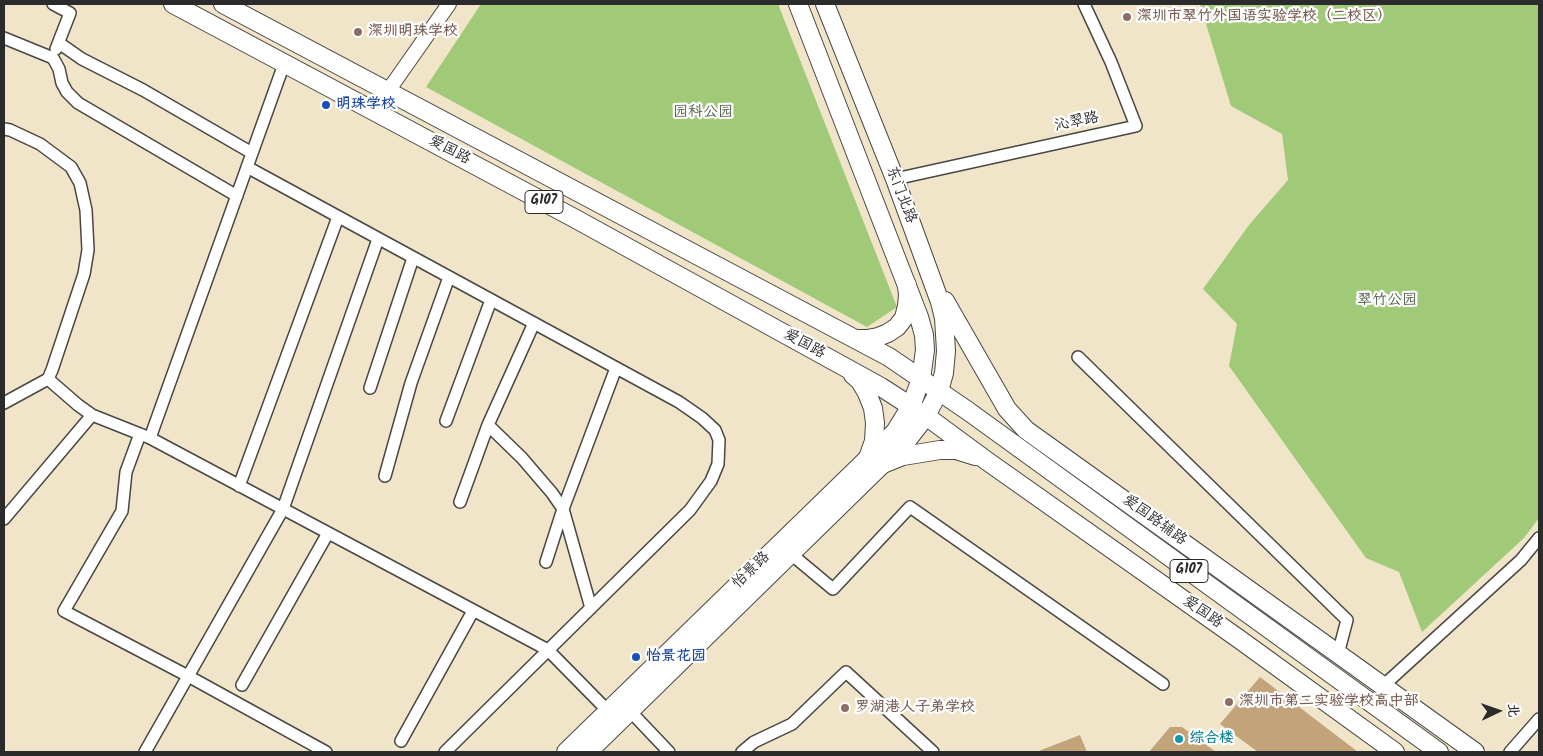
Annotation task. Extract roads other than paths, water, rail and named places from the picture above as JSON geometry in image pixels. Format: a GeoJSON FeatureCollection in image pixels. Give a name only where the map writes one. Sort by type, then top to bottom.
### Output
{"type":"FeatureCollection","features":[{"type":"Feature","properties":{"kind":"main road","name":"爱国路"},"geometry":{"type":"LineString","coordinates":[[173,4],[565,213],[848,369],[919,411],[1240,639],[1395,752]]}},
{"type":"Feature","properties":{"kind":"main road","name":"爱国路"},"geometry":{"type":"LineString","coordinates":[[223,4],[889,357],[939,391],[1439,752]]}},
{"type":"Feature","properties":{"kind":"main road","name":"东门北路"},"geometry":{"type":"LineString","coordinates":[[798,4],[919,317],[924,334],[925,350],[921,379]]}},
{"type":"Feature","properties":{"kind":"main road","name":"东门北路"},"geometry":{"type":"LineString","coordinates":[[825,4],[940,302],[944,318],[946,351],[944,373],[939,391]]}},
{"type":"Feature","properties":{"kind":"main road","name":"爱国路辅路"},"geometry":{"type":"LineString","coordinates":[[932,279],[999,397],[1015,420],[1026,430],[1475,752]]}},
{"type":"Feature","properties":{"kind":"main road"},"geometry":{"type":"LineString","coordinates":[[854,338],[868,339],[878,337],[896,327],[904,318],[907,306],[907,285]]}},
{"type":"Feature","properties":{"kind":"main road"},"geometry":{"type":"LineString","coordinates":[[848,369],[860,381],[873,408],[875,461],[940,450],[956,450],[987,461]]}},
{"type":"Feature","properties":{"kind":"main road","name":"怡景路"},"geometry":{"type":"LineString","coordinates":[[566,752],[875,461],[914,433],[919,411],[921,379]]}},
{"type":"Feature","properties":{"kind":"main road","name":"怡景路"},"geometry":{"type":"LineString","coordinates":[[919,411],[939,391]]}},
{"type":"Feature","properties":{"kind":"main road","name":"怡景路"},"geometry":{"type":"LineString","coordinates":[[588,752],[791,554],[875,461]]}},
{"type":"Feature","properties":{"kind":"street"},"geometry":{"type":"LineString","coordinates":[[53,4],[70,13],[53,58]]}},
{"type":"Feature","properties":{"kind":"street"},"geometry":{"type":"LineString","coordinates":[[388,91],[449,4]]}},
{"type":"Feature","properties":{"kind":"street","name":"沁翠路"},"geometry":{"type":"LineString","coordinates":[[894,179],[1136,126],[1084,4]]}},
{"type":"Feature","properties":{"kind":"street"},"geometry":{"type":"LineString","coordinates":[[4,38],[53,58],[59,69],[64,88],[78,104],[237,196]]}},
{"type":"Feature","properties":{"kind":"street"},"geometry":{"type":"LineString","coordinates":[[59,43],[82,59],[143,90],[252,153]]}},
{"type":"Feature","properties":{"kind":"street"},"geometry":{"type":"LineString","coordinates":[[284,64],[237,196],[145,436],[126,472],[122,511],[64,611],[188,676],[326,752]]}},
{"type":"Feature","properties":{"kind":"street"},"geometry":{"type":"LineString","coordinates":[[4,129],[40,144],[70,167],[80,183],[86,210],[88,250],[84,274],[48,379],[4,403]]}},
{"type":"Feature","properties":{"kind":"street"},"geometry":{"type":"LineString","coordinates":[[247,167],[678,402],[702,418],[715,430],[719,440],[718,464],[711,481],[690,510],[445,752]]}},
{"type":"Feature","properties":{"kind":"street"},"geometry":{"type":"LineString","coordinates":[[239,486],[338,217]]}},
{"type":"Feature","properties":{"kind":"street"},"geometry":{"type":"LineString","coordinates":[[145,752],[283,509],[378,238]]}},
{"type":"Feature","properties":{"kind":"street"},"geometry":{"type":"LineString","coordinates":[[370,388],[413,258]]}},
{"type":"Feature","properties":{"kind":"street"},"geometry":{"type":"LineString","coordinates":[[385,476],[411,383],[449,277]]}},
{"type":"Feature","properties":{"kind":"street"},"geometry":{"type":"LineString","coordinates":[[446,421],[491,300]]}},
{"type":"Feature","properties":{"kind":"street"},"geometry":{"type":"LineString","coordinates":[[460,502],[488,425],[534,324]]}},
{"type":"Feature","properties":{"kind":"street"},"geometry":{"type":"LineString","coordinates":[[1078,357],[1347,620],[1338,654]]}},
{"type":"Feature","properties":{"kind":"street"},"geometry":{"type":"LineString","coordinates":[[546,562],[563,509],[616,368]]}},
{"type":"Feature","properties":{"kind":"street"},"geometry":{"type":"LineString","coordinates":[[48,379],[92,415],[145,436],[548,650],[608,711]]}},
{"type":"Feature","properties":{"kind":"street"},"geometry":{"type":"LineString","coordinates":[[4,519],[92,415]]}},
{"type":"Feature","properties":{"kind":"street"},"geometry":{"type":"LineString","coordinates":[[488,425],[522,458],[563,509],[591,608]]}},
{"type":"Feature","properties":{"kind":"street"},"geometry":{"type":"LineString","coordinates":[[791,554],[832,590],[910,506],[1163,684]]}},
{"type":"Feature","properties":{"kind":"street"},"geometry":{"type":"LineString","coordinates":[[242,685],[328,533]]}},
{"type":"Feature","properties":{"kind":"street"},"geometry":{"type":"LineString","coordinates":[[1383,686],[1521,560],[1539,538]]}},
{"type":"Feature","properties":{"kind":"street"},"geometry":{"type":"LineString","coordinates":[[402,741],[473,611]]}},
{"type":"Feature","properties":{"kind":"street"},"geometry":{"type":"LineString","coordinates":[[742,752],[754,742],[792,724],[846,672],[933,752]]}},
{"type":"Feature","properties":{"kind":"street"},"geometry":{"type":"LineString","coordinates":[[630,711],[670,752]]}},
{"type":"Feature","properties":{"kind":"street"},"geometry":{"type":"LineString","coordinates":[[1510,752],[1535,732],[1539,718]]}},
{"type":"Feature","properties":{"kind":"place","name":"深圳市翠竹外国语实验学校（二校区）"},"geometry":{"type":"Point","coordinates":[1127,17]}},
{"type":"Feature","properties":{"kind":"place","name":"深圳明珠学校"},"geometry":{"type":"Point","coordinates":[358,32]}},
{"type":"Feature","properties":{"kind":"place","name":"明珠学校"},"geometry":{"type":"Point","coordinates":[326,105]}},
{"type":"Feature","properties":{"kind":"place","name":"怡景花园"},"geometry":{"type":"Point","coordinates":[636,657]}},
{"type":"Feature","properties":{"kind":"place","name":"深圳市第二实验学校高中部"},"geometry":{"type":"Point","coordinates":[1229,702]}},
{"type":"Feature","properties":{"kind":"place","name":"罗湖港人子弟学校"},"geometry":{"type":"Point","coordinates":[845,708]}},
{"type":"Feature","properties":{"kind":"place","name":"综合楼"},"geometry":{"type":"Point","coordinates":[1179,739]}},
{"type":"Feature","properties":{"kind":"park label","name":"园科公园"},"geometry":{"type":"Point","coordinates":[703,113]}},
{"type":"Feature","properties":{"kind":"park label","name":"翠竹公园"},"geometry":{"type":"Point","coordinates":[1387,301]}}]}
